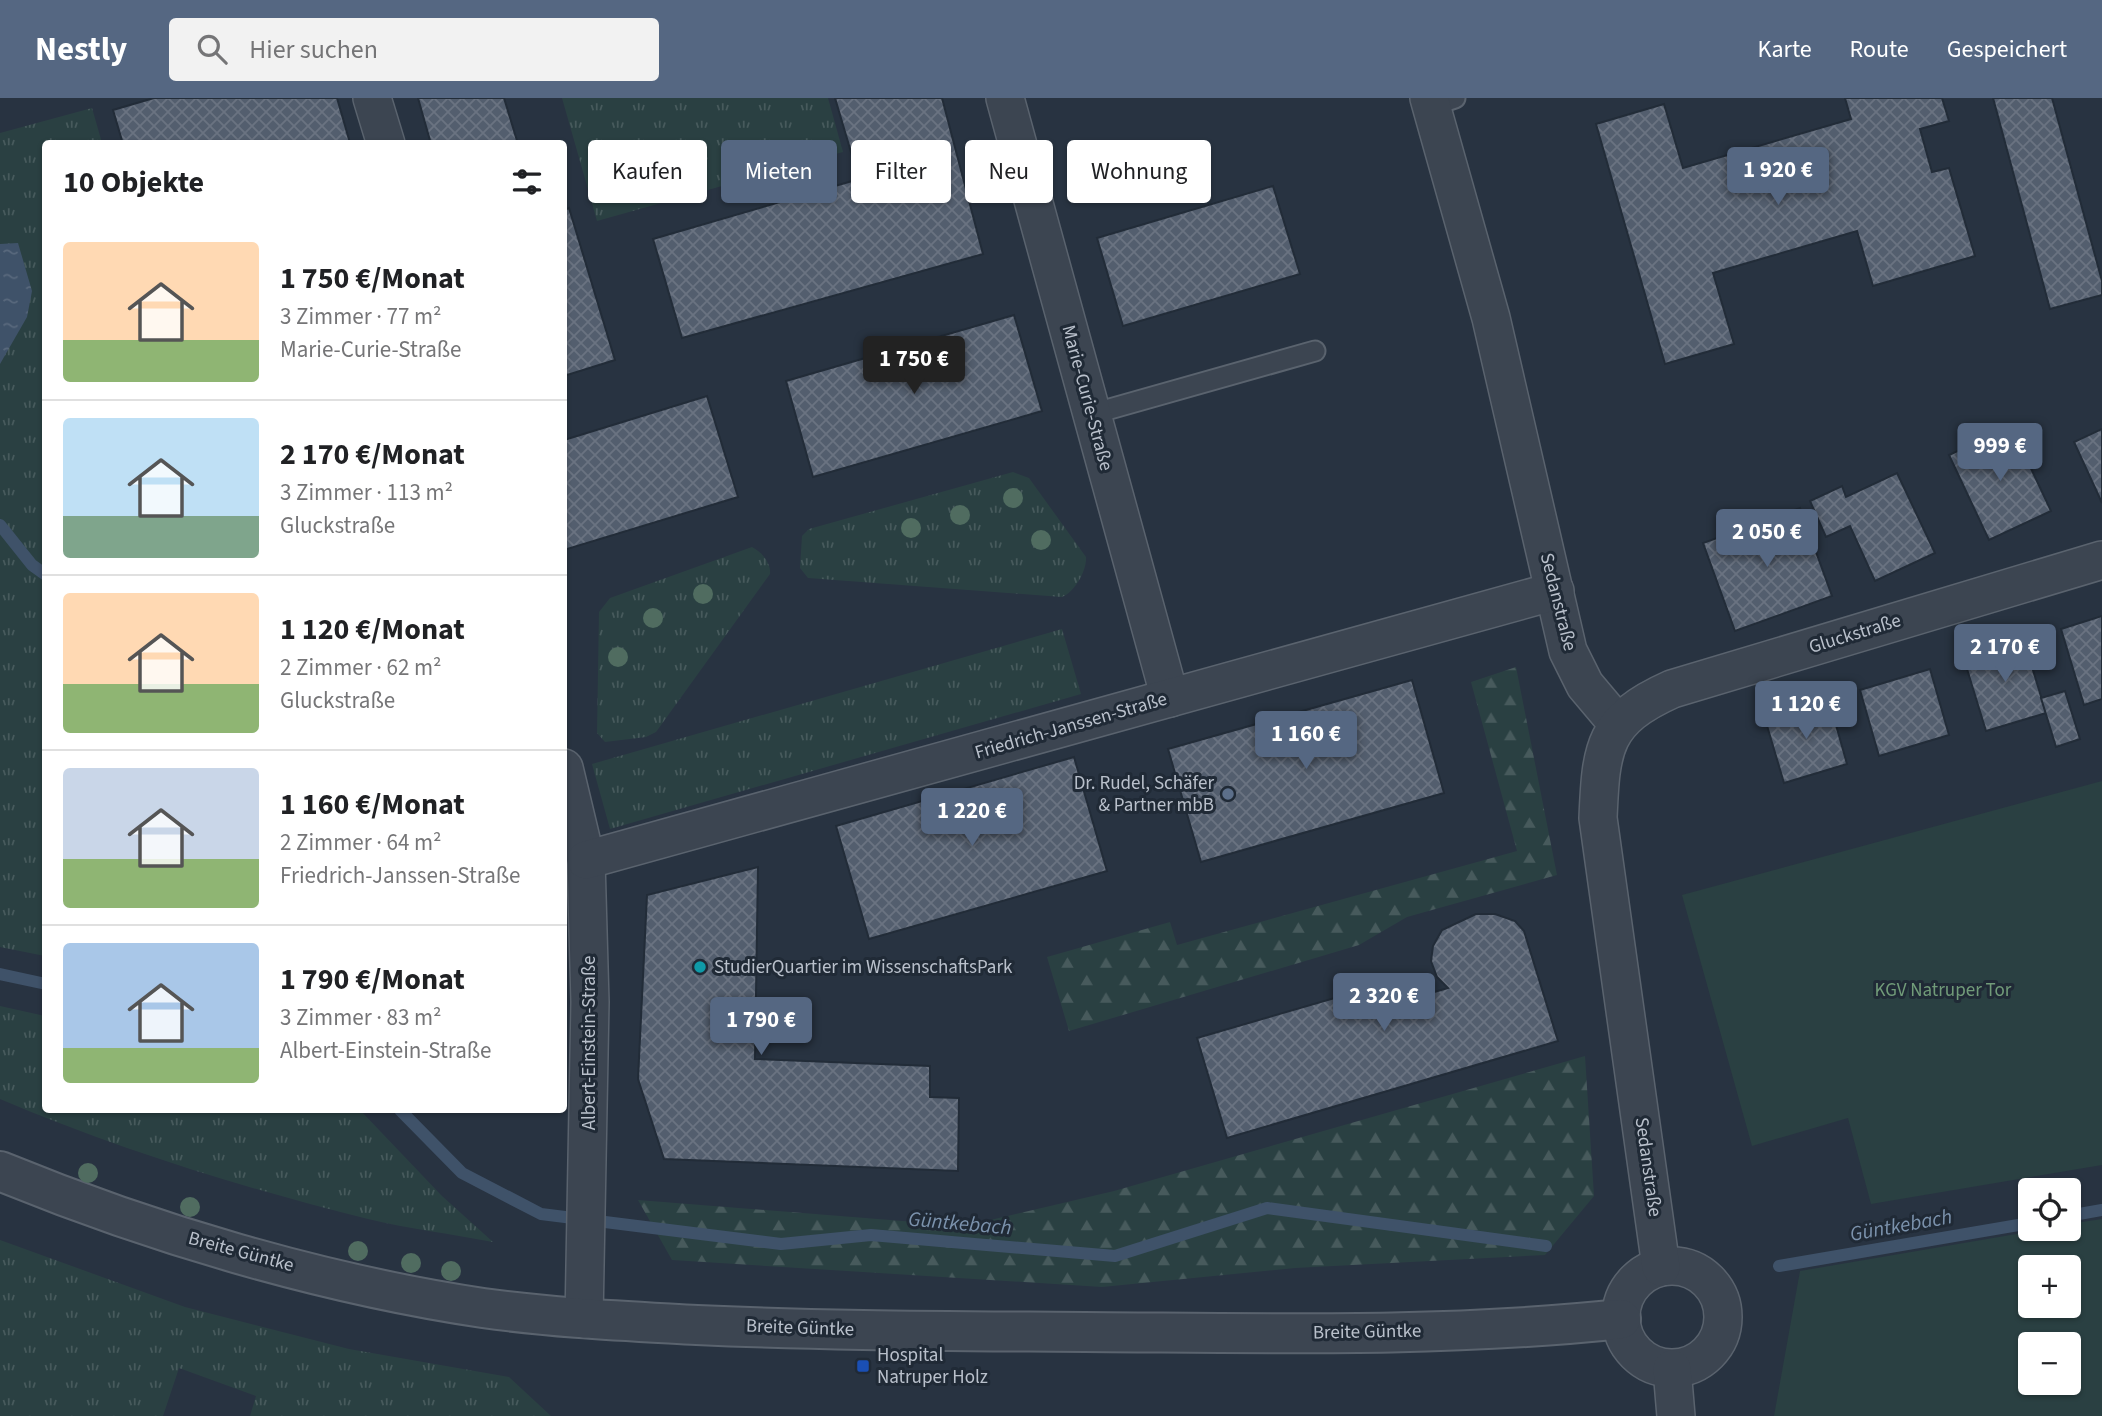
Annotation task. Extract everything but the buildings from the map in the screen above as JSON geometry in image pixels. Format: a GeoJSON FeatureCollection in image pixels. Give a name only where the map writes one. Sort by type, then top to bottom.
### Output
{"type":"FeatureCollection","features":[{"type":"Feature","properties":{"kind":"street"},"geometry":{"type":"LineString","coordinates":[[372,98],[385,140]]}},
{"type":"Feature","properties":{"kind":"street","name":"Marie-Curie-Straße"},"geometry":{"type":"LineString","coordinates":[[1005,98],[1170,698]]}},
{"type":"Feature","properties":{"kind":"street","name":"Sedanstraße"},"geometry":{"type":"LineString","coordinates":[[1438,101],[1569,651],[1585,685],[1617,723],[1600,766],[1598,817],[1661,1267]]}},
{"type":"Feature","properties":{"kind":"street","name":"Gluckstraße"},"geometry":{"type":"LineString","coordinates":[[1617,723],[1639,704],[1683,685],[2102,560]]}},
{"type":"Feature","properties":{"kind":"street","name":"Friedrich-Janssen-Straße"},"geometry":{"type":"LineString","coordinates":[[586,860],[1555,592]]}},
{"type":"Feature","properties":{"kind":"street","name":"Albert-Einstein-Straße"},"geometry":{"type":"LineString","coordinates":[[567,781],[586,860],[590,1002],[589,1196],[584,1320]]}},
{"type":"Feature","properties":{"kind":"street","name":"Breite Güntke"},"geometry":{"type":"LineString","coordinates":[[0,1171],[66,1198],[203,1243],[357,1283],[482,1308],[584,1320],[854,1330],[1367,1334],[1546,1327],[1621,1319]]}},
{"type":"Feature","properties":{"kind":"street"},"geometry":{"type":"LineString","coordinates":[[1661,1267],[1681,1267],[1700,1273],[1714,1287],[1723,1310],[1721,1334],[1712,1350],[1693,1364],[1672,1369],[1655,1366],[1638,1356],[1625,1337],[1621,1319],[1626,1294],[1640,1276],[1661,1267]]}},
{"type":"Feature","properties":{"kind":"street"},"geometry":{"type":"LineString","coordinates":[[1672,1369],[1676,1416]]}},
{"type":"Feature","properties":{"kind":"lane"},"geometry":{"type":"LineString","coordinates":[[1092,414],[1315,351]]}},
{"type":"Feature","properties":{"kind":"green space"},"geometry":{"type":"Polygon","coordinates":[[[562,98],[828,98],[843,152],[837,154],[837,140],[721,140],[721,186],[707,190],[707,140],[588,140],[588,189],[562,98]]]}},
{"type":"Feature","properties":{"kind":"green space"},"geometry":{"type":"Polygon","coordinates":[[[92,108],[101,140],[42,140],[42,955],[0,947],[0,133],[92,108]]]}},
{"type":"Feature","properties":{"kind":"green space"},"geometry":{"type":"Polygon","coordinates":[[[592,203],[661,203],[597,221],[592,203]]]}},
{"type":"Feature","properties":{"kind":"green space"},"geometry":{"type":"Polygon","coordinates":[[[1013,472],[1029,478],[1086,557],[1079,580],[1062,597],[808,578],[800,568],[802,536],[809,529],[1013,472]]]}},
{"type":"Feature","properties":{"kind":"green space"},"geometry":{"type":"Polygon","coordinates":[[[752,547],[765,558],[770,574],[656,732],[646,737],[605,742],[597,733],[599,612],[610,598],[752,547]]]}},
{"type":"Feature","properties":{"kind":"green space"},"geometry":{"type":"Polygon","coordinates":[[[1062,629],[1081,694],[610,829],[592,764],[1062,629]]]}},
{"type":"Feature","properties":{"kind":"green space"},"geometry":{"type":"Polygon","coordinates":[[[1516,667],[1557,875],[1407,917],[1359,945],[1069,1031],[1047,957],[1170,922],[1177,945],[1517,851],[1471,682],[1516,667]]]}},
{"type":"Feature","properties":{"kind":"green space","name":"KGV Natruper Tor"},"geometry":{"type":"Polygon","coordinates":[[[2102,781],[2102,1165],[1871,1204],[1848,1118],[1752,1146],[1682,895],[2102,781]]]}},
{"type":"Feature","properties":{"kind":"green space"},"geometry":{"type":"Polygon","coordinates":[[[0,1006],[42,1015],[42,1113],[363,1113],[442,1196],[493,1242],[383,1223],[274,1194],[135,1151],[0,1099],[0,1006]]]}},
{"type":"Feature","properties":{"kind":"green space"},"geometry":{"type":"Polygon","coordinates":[[[1585,1056],[1594,1196],[1545,1255],[1295,1268],[1102,1287],[672,1260],[638,1200],[965,1226],[1114,1191],[1585,1056]]]}},
{"type":"Feature","properties":{"kind":"green space"},"geometry":{"type":"Polygon","coordinates":[[[2102,1219],[2102,1416],[1774,1416],[1800,1271],[2018,1234],[2018,1241],[2081,1241],[2081,1222],[2102,1219]]]}},
{"type":"Feature","properties":{"kind":"green space"},"geometry":{"type":"Polygon","coordinates":[[[0,1240],[185,1307],[349,1349],[509,1377],[551,1416],[250,1416],[256,1396],[179,1368],[163,1416],[0,1416],[0,1240]]]}},
{"type":"Feature","properties":{"kind":"water"},"geometry":{"type":"Polygon","coordinates":[[[18,243],[32,291],[27,317],[0,364],[0,244],[18,243]]]}},
{"type":"Feature","properties":{"kind":"waterway"},"geometry":{"type":"LineString","coordinates":[[0,525],[32,565],[42,572]]}},
{"type":"Feature","properties":{"kind":"waterway","name":"Güntkebach"},"geometry":{"type":"LineString","coordinates":[[0,974],[42,983]]}},
{"type":"Feature","properties":{"kind":"waterway","name":"Güntkebach"},"geometry":{"type":"LineString","coordinates":[[403,1113],[462,1173],[541,1214],[781,1244],[871,1235],[1115,1256],[1267,1208],[1546,1246]]}},
{"type":"Feature","properties":{"kind":"waterway","name":"Güntkebach"},"geometry":{"type":"LineString","coordinates":[[2081,1214],[2102,1210]]}},
{"type":"Feature","properties":{"kind":"waterway","name":"Güntkebach"},"geometry":{"type":"LineString","coordinates":[[1779,1266],[2018,1225]]}},
{"type":"Feature","properties":{"kind":"place","name":"Dr. Rudel, Schäfer & Partner mbB"},"geometry":{"type":"Point","coordinates":[1228,794]}},
{"type":"Feature","properties":{"kind":"place","name":"StudierQuartier im WissenschaftsPark"},"geometry":{"type":"Point","coordinates":[700,967]}},
{"type":"Feature","properties":{"kind":"place","name":"Hospital Natruper Holz"},"geometry":{"type":"Point","coordinates":[863,1366]}}]}
